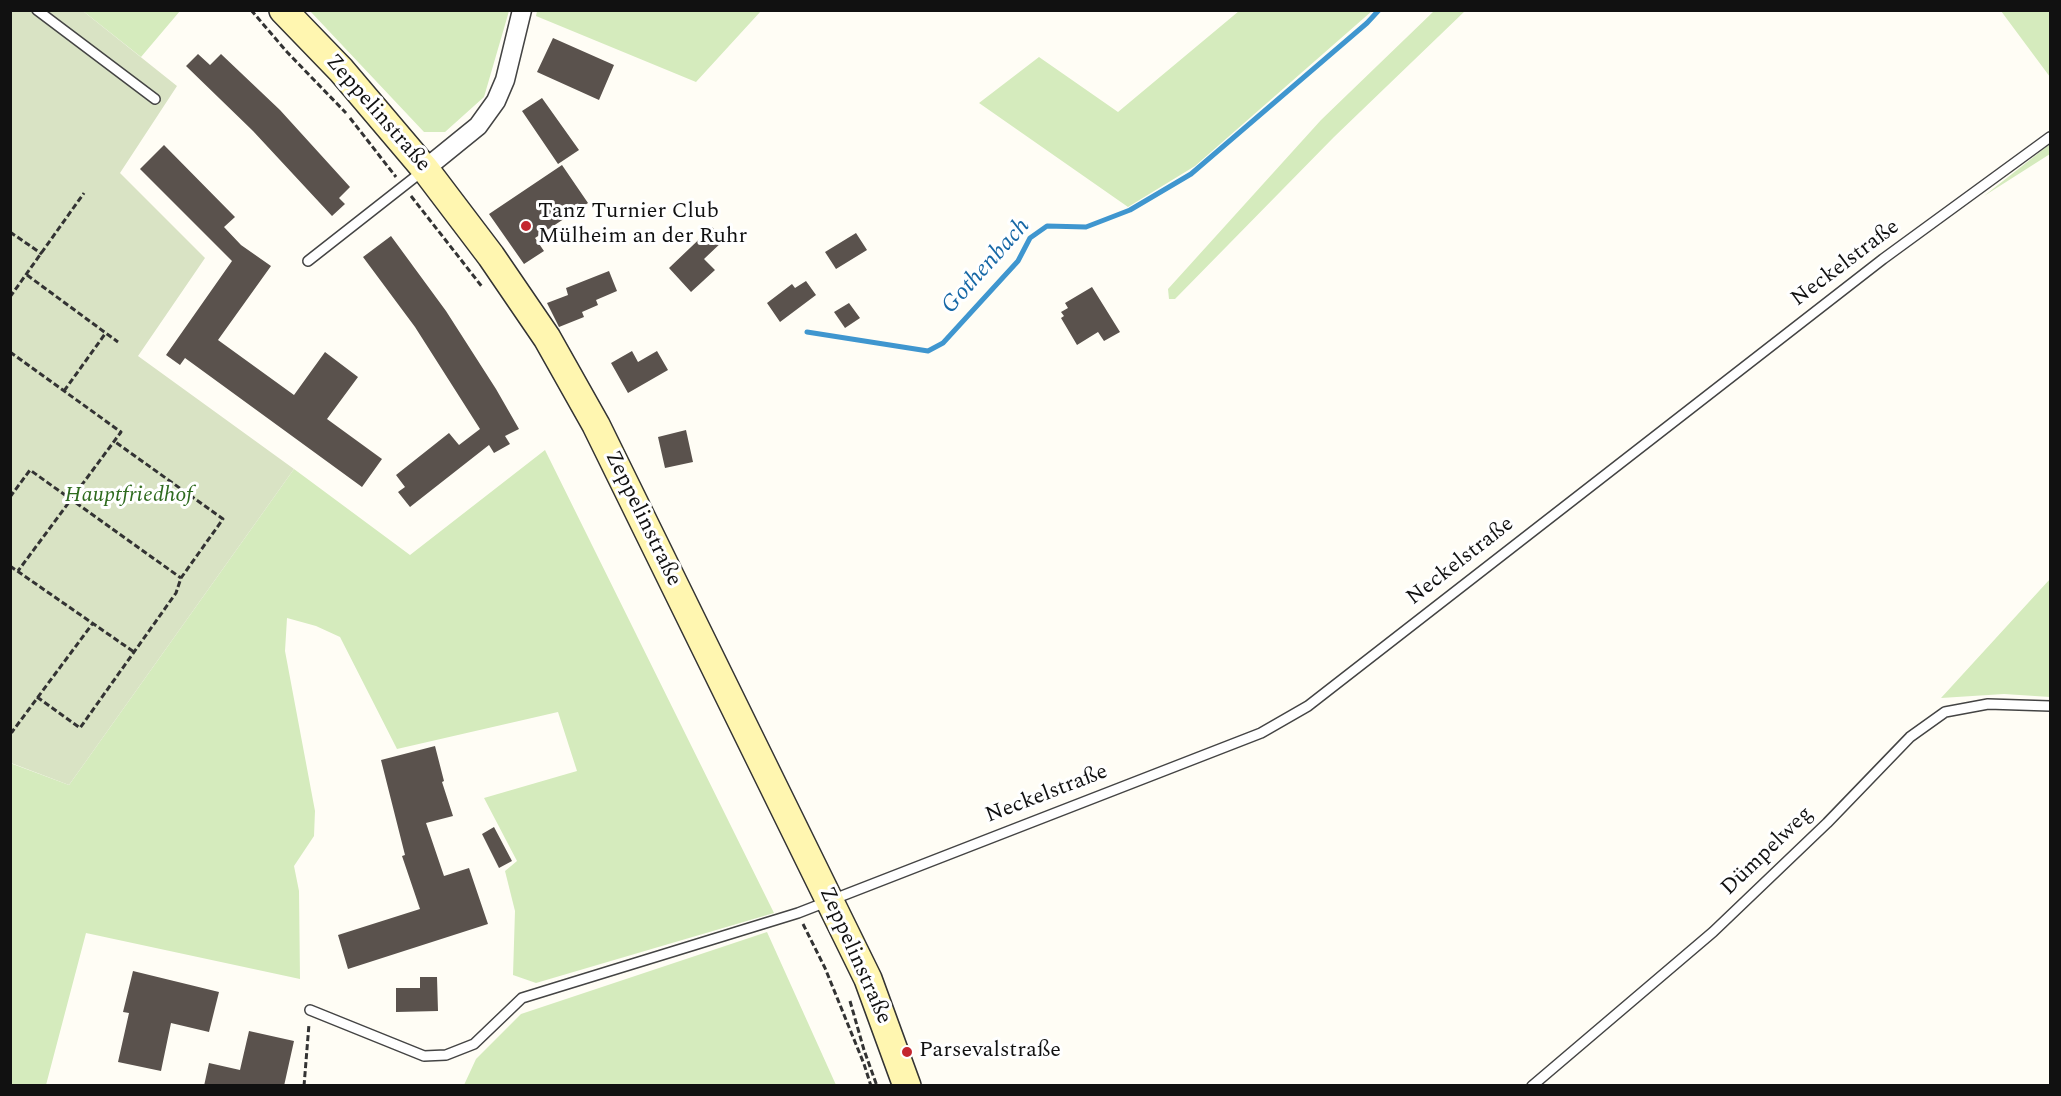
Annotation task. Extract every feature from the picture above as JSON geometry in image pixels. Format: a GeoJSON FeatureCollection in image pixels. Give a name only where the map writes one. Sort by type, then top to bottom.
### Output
{"type":"FeatureCollection","features":[{"type":"Feature","properties":{"kind":"main road","name":"Zeppelinstraße"},"geometry":{"type":"LineString","coordinates":[[283,10],[340,70],[425,169],[491,256],[547,338],[596,425],[830,899],[868,979],[907,1086]]}},
{"type":"Feature","properties":{"kind":"street"},"geometry":{"type":"LineString","coordinates":[[425,169],[478,126],[496,102],[505,80],[522,10]]}},
{"type":"Feature","properties":{"kind":"lane"},"geometry":{"type":"LineString","coordinates":[[37,10],[155,99]]}},
{"type":"Feature","properties":{"kind":"lane","name":"Neckelstraße"},"geometry":{"type":"LineString","coordinates":[[310,1010],[424,1056],[446,1055],[474,1044],[522,998],[798,913],[1261,732],[1308,706],[1883,259],[2050,137]]}},
{"type":"Feature","properties":{"kind":"lane"},"geometry":{"type":"LineString","coordinates":[[308,261],[425,169]]}},
{"type":"Feature","properties":{"kind":"lane","name":"Dümpelweg"},"geometry":{"type":"LineString","coordinates":[[1532,1086],[1713,932],[1827,823],[1910,737],[1945,712],[1988,704],[2050,706]]}},
{"type":"Feature","properties":{"kind":"path"},"geometry":{"type":"LineString","coordinates":[[251,10],[287,52],[348,115],[485,290]]}},
{"type":"Feature","properties":{"kind":"path"},"geometry":{"type":"LineString","coordinates":[[10,297],[84,193]]}},
{"type":"Feature","properties":{"kind":"path"},"geometry":{"type":"LineString","coordinates":[[10,232],[42,254]]}},
{"type":"Feature","properties":{"kind":"path"},"geometry":{"type":"LineString","coordinates":[[27,274],[118,342]]}},
{"type":"Feature","properties":{"kind":"path"},"geometry":{"type":"LineString","coordinates":[[64,391],[106,334]]}},
{"type":"Feature","properties":{"kind":"path"},"geometry":{"type":"LineString","coordinates":[[10,352],[121,432],[18,571]]}},
{"type":"Feature","properties":{"kind":"path"},"geometry":{"type":"LineString","coordinates":[[37,697],[80,728],[176,593],[181,578],[223,519],[114,441]]}},
{"type":"Feature","properties":{"kind":"path"},"geometry":{"type":"LineString","coordinates":[[10,497],[30,470],[181,578]]}},
{"type":"Feature","properties":{"kind":"path"},"geometry":{"type":"LineString","coordinates":[[10,566],[134,651]]}},
{"type":"Feature","properties":{"kind":"path"},"geometry":{"type":"LineString","coordinates":[[10,731],[12,732],[93,623]]}},
{"type":"Feature","properties":{"kind":"path"},"geometry":{"type":"LineString","coordinates":[[798,913],[825,968],[871,1086]]}},
{"type":"Feature","properties":{"kind":"path"},"geometry":{"type":"LineString","coordinates":[[849,998],[877,1086]]}},
{"type":"Feature","properties":{"kind":"path"},"geometry":{"type":"LineString","coordinates":[[304,1086],[310,1010]]}},
{"type":"Feature","properties":{"kind":"green space"},"geometry":{"type":"Polygon","coordinates":[[[537,10],[761,11],[696,82],[536,16],[537,10]]]}},
{"type":"Feature","properties":{"kind":"green space","name":"Hauptfriedhof"},"geometry":{"type":"Polygon","coordinates":[[[10,11],[83,11],[177,86],[120,173],[205,258],[138,356],[294,469],[69,785],[11,763],[10,11]]]}},
{"type":"Feature","properties":{"kind":"green space"},"geometry":{"type":"Polygon","coordinates":[[[83,11],[180,11],[141,57],[83,11]]]}},
{"type":"Feature","properties":{"kind":"green space"},"geometry":{"type":"Polygon","coordinates":[[[310,11],[509,11],[484,97],[445,132],[424,132],[310,11]]]}},
{"type":"Feature","properties":{"kind":"green space"},"geometry":{"type":"Polygon","coordinates":[[[1239,11],[1372,11],[1195,166],[1128,207],[979,103],[1039,57],[1118,112],[1239,11]]]}},
{"type":"Feature","properties":{"kind":"green space"},"geometry":{"type":"Polygon","coordinates":[[[1434,11],[1465,11],[1334,137],[1175,299],[1169,299],[1168,289],[1321,120],[1434,11]]]}},
{"type":"Feature","properties":{"kind":"green space"},"geometry":{"type":"Polygon","coordinates":[[[2001,11],[2050,11],[2050,77],[2001,11]]]}},
{"type":"Feature","properties":{"kind":"green space"},"geometry":{"type":"Polygon","coordinates":[[[2050,144],[2050,154],[1984,196],[2050,144]]]}},
{"type":"Feature","properties":{"kind":"green space"},"geometry":{"type":"Polygon","coordinates":[[[545,450],[774,913],[536,983],[513,975],[515,911],[505,871],[517,861],[484,798],[577,771],[558,712],[397,749],[340,637],[316,626],[287,618],[285,651],[315,811],[314,836],[294,866],[299,891],[300,979],[86,933],[46,1085],[11,1085],[10,763],[69,785],[294,469],[410,555],[545,450]]]}},
{"type":"Feature","properties":{"kind":"green space"},"geometry":{"type":"Polygon","coordinates":[[[2050,579],[2050,697],[2004,694],[1941,698],[2050,579]]]}},
{"type":"Feature","properties":{"kind":"green space"},"geometry":{"type":"Polygon","coordinates":[[[767,932],[836,1085],[464,1085],[476,1059],[521,1014],[767,932]]]}},
{"type":"Feature","properties":{"kind":"building"},"geometry":{"type":"Polygon","coordinates":[[[553,38],[614,65],[599,100],[537,72],[553,38]]]}},
{"type":"Feature","properties":{"kind":"building"},"geometry":{"type":"Polygon","coordinates":[[[198,54],[210,65],[221,54],[280,110],[350,187],[339,198],[345,204],[332,216],[253,131],[186,66],[198,54]]]}},
{"type":"Feature","properties":{"kind":"building"},"geometry":{"type":"Polygon","coordinates":[[[542,98],[579,150],[558,164],[522,111],[542,98]]]}},
{"type":"Feature","properties":{"kind":"building"},"geometry":{"type":"Polygon","coordinates":[[[164,145],[235,217],[224,227],[241,245],[271,266],[218,340],[294,395],[325,352],[358,377],[327,419],[382,459],[362,487],[185,358],[180,365],[166,355],[232,261],[140,169],[164,145]]]}},
{"type":"Feature","properties":{"kind":"building","name":"Tanz Turnier Club Mülheim an der Ruhr"},"geometry":{"type":"Polygon","coordinates":[[[562,165],[588,203],[535,238],[544,251],[524,264],[489,214],[562,165]]]}},
{"type":"Feature","properties":{"kind":"building"},"geometry":{"type":"Polygon","coordinates":[[[712,227],[724,240],[704,259],[715,270],[691,292],[669,268],[712,227]]]}},
{"type":"Feature","properties":{"kind":"building"},"geometry":{"type":"Polygon","coordinates":[[[856,233],[867,250],[836,269],[825,252],[856,233]]]}},
{"type":"Feature","properties":{"kind":"building"},"geometry":{"type":"Polygon","coordinates":[[[391,236],[446,311],[519,429],[505,436],[510,444],[494,453],[489,445],[410,507],[398,492],[405,487],[396,475],[449,433],[459,445],[480,429],[415,327],[363,257],[391,236]]]}},
{"type":"Feature","properties":{"kind":"building"},"geometry":{"type":"Polygon","coordinates":[[[609,271],[617,291],[596,300],[598,305],[582,312],[584,317],[559,327],[547,303],[568,295],[566,288],[609,271]]]}},
{"type":"Feature","properties":{"kind":"building"},"geometry":{"type":"Polygon","coordinates":[[[806,281],[816,295],[780,322],[767,303],[792,284],[795,288],[806,281]]]}},
{"type":"Feature","properties":{"kind":"building"},"geometry":{"type":"Polygon","coordinates":[[[1092,287],[1120,332],[1104,341],[1098,332],[1077,345],[1061,318],[1064,316],[1061,312],[1068,308],[1065,303],[1092,287]]]}},
{"type":"Feature","properties":{"kind":"building"},"geometry":{"type":"Polygon","coordinates":[[[849,303],[860,318],[845,328],[834,312],[849,303]]]}},
{"type":"Feature","properties":{"kind":"building"},"geometry":{"type":"Polygon","coordinates":[[[632,351],[638,362],[657,351],[668,370],[628,393],[611,363],[632,351]]]}},
{"type":"Feature","properties":{"kind":"building"},"geometry":{"type":"Polygon","coordinates":[[[686,430],[693,462],[665,468],[658,437],[686,430]]]}},
{"type":"Feature","properties":{"kind":"building"},"geometry":{"type":"Polygon","coordinates":[[[435,746],[444,781],[442,782],[453,816],[426,823],[444,876],[469,868],[488,924],[348,969],[338,935],[420,909],[402,856],[405,855],[381,760],[435,746]]]}},
{"type":"Feature","properties":{"kind":"building"},"geometry":{"type":"Polygon","coordinates":[[[494,827],[512,861],[499,868],[482,834],[494,827]]]}},
{"type":"Feature","properties":{"kind":"building"},"geometry":{"type":"Polygon","coordinates":[[[133,971],[219,992],[209,1032],[171,1023],[161,1071],[118,1062],[129,1013],[123,1012],[133,971]]]}},
{"type":"Feature","properties":{"kind":"building"},"geometry":{"type":"Polygon","coordinates":[[[420,977],[437,977],[438,1011],[396,1012],[396,988],[420,988],[420,977]]]}},
{"type":"Feature","properties":{"kind":"building"},"geometry":{"type":"Polygon","coordinates":[[[249,1031],[294,1041],[284,1086],[204,1086],[209,1063],[240,1070],[249,1031]]]}},
{"type":"Feature","properties":{"kind":"waterway","name":"Gothenbach"},"geometry":{"type":"LineString","coordinates":[[807,332],[928,351],[943,343],[1018,261],[1030,238],[1047,226],[1086,227],[1130,210],[1191,174],[1367,23],[1379,10]]}},
{"type":"Feature","properties":{"kind":"place","name":"Tanz Turnier Club Mülheim an der Ruhr"},"geometry":{"type":"Point","coordinates":[526,226]}},
{"type":"Feature","properties":{"kind":"place","name":"Parsevalstraße"},"geometry":{"type":"Point","coordinates":[907,1052]}}]}
